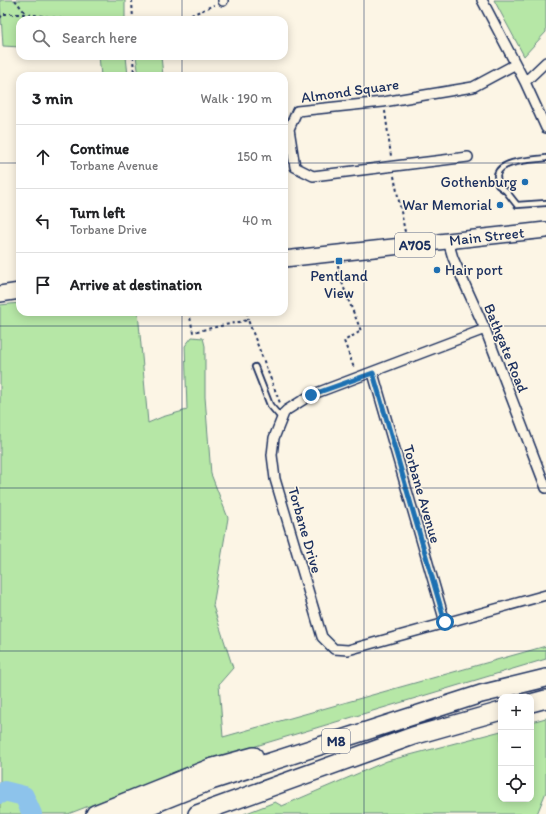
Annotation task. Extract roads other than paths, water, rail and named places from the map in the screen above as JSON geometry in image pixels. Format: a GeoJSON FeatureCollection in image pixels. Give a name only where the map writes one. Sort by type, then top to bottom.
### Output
{"type":"FeatureCollection","features":[{"type":"Feature","properties":{"kind":"highway","name":"M8"},"geometry":{"type":"LineString","coordinates":[[95,814],[210,768],[481,694],[546,678]]}},
{"type":"Feature","properties":{"kind":"highway","name":"M8"},"geometry":{"type":"LineString","coordinates":[[129,814],[211,781],[481,694]]}},
{"type":"Feature","properties":{"kind":"highway"},"geometry":{"type":"LineString","coordinates":[[534,702],[546,699]]}},
{"type":"Feature","properties":{"kind":"highway","name":"M8"},"geometry":{"type":"LineString","coordinates":[[196,814],[413,736],[498,712]]}},
{"type":"Feature","properties":{"kind":"main road","name":"Main Street"},"geometry":{"type":"LineString","coordinates":[[288,259],[546,230]]}},
{"type":"Feature","properties":{"kind":"main road"},"geometry":{"type":"LineString","coordinates":[[0,294],[16,292]]}},
{"type":"Feature","properties":{"kind":"street"},"geometry":{"type":"LineString","coordinates":[[482,0],[514,65],[525,82],[546,128]]}},
{"type":"Feature","properties":{"kind":"street"},"geometry":{"type":"LineString","coordinates":[[525,82],[546,62]]}},
{"type":"Feature","properties":{"kind":"street","name":"Almond Square"},"geometry":{"type":"LineString","coordinates":[[468,157],[313,176],[295,167],[289,129],[297,111],[383,102],[473,86],[514,65]]}},
{"type":"Feature","properties":{"kind":"street","name":"Bathgate Road"},"geometry":{"type":"LineString","coordinates":[[448,241],[453,258],[485,329],[546,488]]}},
{"type":"Feature","properties":{"kind":"street"},"geometry":{"type":"LineString","coordinates":[[283,416],[287,410],[311,395],[373,373],[485,329]]}},
{"type":"Feature","properties":{"kind":"street","name":"Torbane Avenue"},"geometry":{"type":"LineString","coordinates":[[373,373],[445,622]]}},
{"type":"Feature","properties":{"kind":"street","name":"Torbane Drive"},"geometry":{"type":"LineString","coordinates":[[283,416],[274,438],[272,449],[275,479],[322,637],[334,649],[348,650],[546,595]]}},
{"type":"Feature","properties":{"kind":"lane"},"geometry":{"type":"LineString","coordinates":[[546,158],[510,163],[501,167],[497,175],[498,185],[506,191],[517,206],[546,203]]}},
{"type":"Feature","properties":{"kind":"lane"},"geometry":{"type":"LineString","coordinates":[[256,366],[270,405],[283,416]]}},
{"type":"Feature","properties":{"kind":"waterway"},"geometry":{"type":"LineString","coordinates":[[0,794],[4,791],[24,796],[32,814]]}},
{"type":"Feature","properties":{"kind":"place","name":"Gothenburg"},"geometry":{"type":"Point","coordinates":[525,182]}},
{"type":"Feature","properties":{"kind":"place","name":"War Memorial"},"geometry":{"type":"Point","coordinates":[500,205]}},
{"type":"Feature","properties":{"kind":"place","name":"Pentland View"},"geometry":{"type":"Point","coordinates":[339,261]}},
{"type":"Feature","properties":{"kind":"place","name":"Hair port"},"geometry":{"type":"Point","coordinates":[437,270]}}]}
